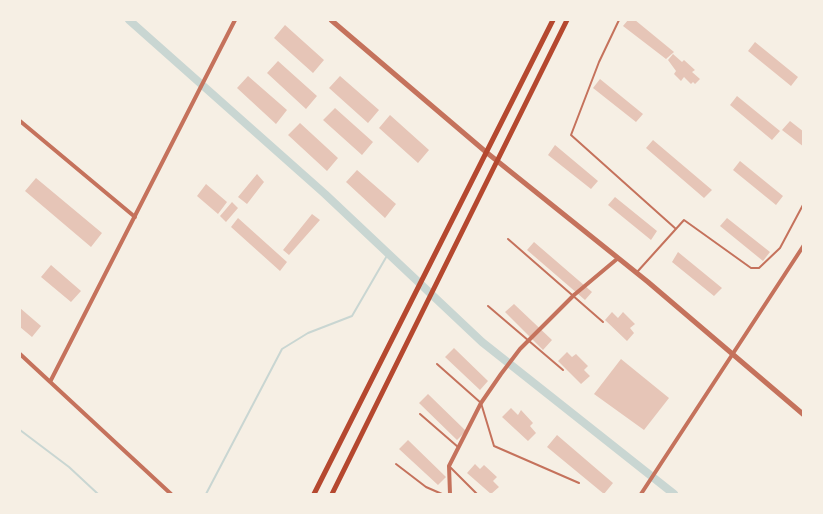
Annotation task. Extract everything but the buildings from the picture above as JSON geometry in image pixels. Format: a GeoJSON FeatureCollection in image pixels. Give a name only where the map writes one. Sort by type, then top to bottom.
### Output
{"type":"FeatureCollection","features":[{"type":"Feature","properties":{"kind":"main road"},"geometry":{"type":"LineString","coordinates":[[314,495],[553,20]]}},
{"type":"Feature","properties":{"kind":"main road"},"geometry":{"type":"LineString","coordinates":[[332,495],[567,20]]}},
{"type":"Feature","properties":{"kind":"street"},"geometry":{"type":"LineString","coordinates":[[50,382],[197,99],[235,20]]}},
{"type":"Feature","properties":{"kind":"street"},"geometry":{"type":"LineString","coordinates":[[331,20],[486,152],[636,273],[804,415]]}},
{"type":"Feature","properties":{"kind":"street"},"geometry":{"type":"LineString","coordinates":[[20,121],[135,218]]}},
{"type":"Feature","properties":{"kind":"street"},"geometry":{"type":"LineString","coordinates":[[641,495],[804,245]]}},
{"type":"Feature","properties":{"kind":"street"},"geometry":{"type":"LineString","coordinates":[[450,495],[449,466],[481,403],[520,349],[574,295],[617,259]]}},
{"type":"Feature","properties":{"kind":"street"},"geometry":{"type":"LineString","coordinates":[[20,354],[171,495]]}},
{"type":"Feature","properties":{"kind":"lane"},"geometry":{"type":"LineString","coordinates":[[619,20],[599,62],[571,135],[676,229]]}},
{"type":"Feature","properties":{"kind":"lane"},"geometry":{"type":"LineString","coordinates":[[636,273],[684,220],[751,268],[759,268],[780,248],[804,203]]}},
{"type":"Feature","properties":{"kind":"lane"},"geometry":{"type":"LineString","coordinates":[[508,239],[603,322]]}},
{"type":"Feature","properties":{"kind":"lane"},"geometry":{"type":"LineString","coordinates":[[488,306],[563,370]]}},
{"type":"Feature","properties":{"kind":"lane"},"geometry":{"type":"LineString","coordinates":[[437,364],[481,403],[494,446],[579,483]]}},
{"type":"Feature","properties":{"kind":"lane"},"geometry":{"type":"LineString","coordinates":[[420,414],[458,447]]}},
{"type":"Feature","properties":{"kind":"lane"},"geometry":{"type":"LineString","coordinates":[[396,464],[426,487],[442,495]]}},
{"type":"Feature","properties":{"kind":"lane"},"geometry":{"type":"LineString","coordinates":[[449,466],[477,495]]}},
{"type":"Feature","properties":{"kind":"waterway"},"geometry":{"type":"LineString","coordinates":[[129,20],[325,194],[482,342],[674,494]]}},
{"type":"Feature","properties":{"kind":"waterway"},"geometry":{"type":"LineString","coordinates":[[206,494],[282,349],[308,333],[352,316],[388,254]]}},
{"type":"Feature","properties":{"kind":"waterway"},"geometry":{"type":"LineString","coordinates":[[20,430],[69,467],[98,494]]}}]}
